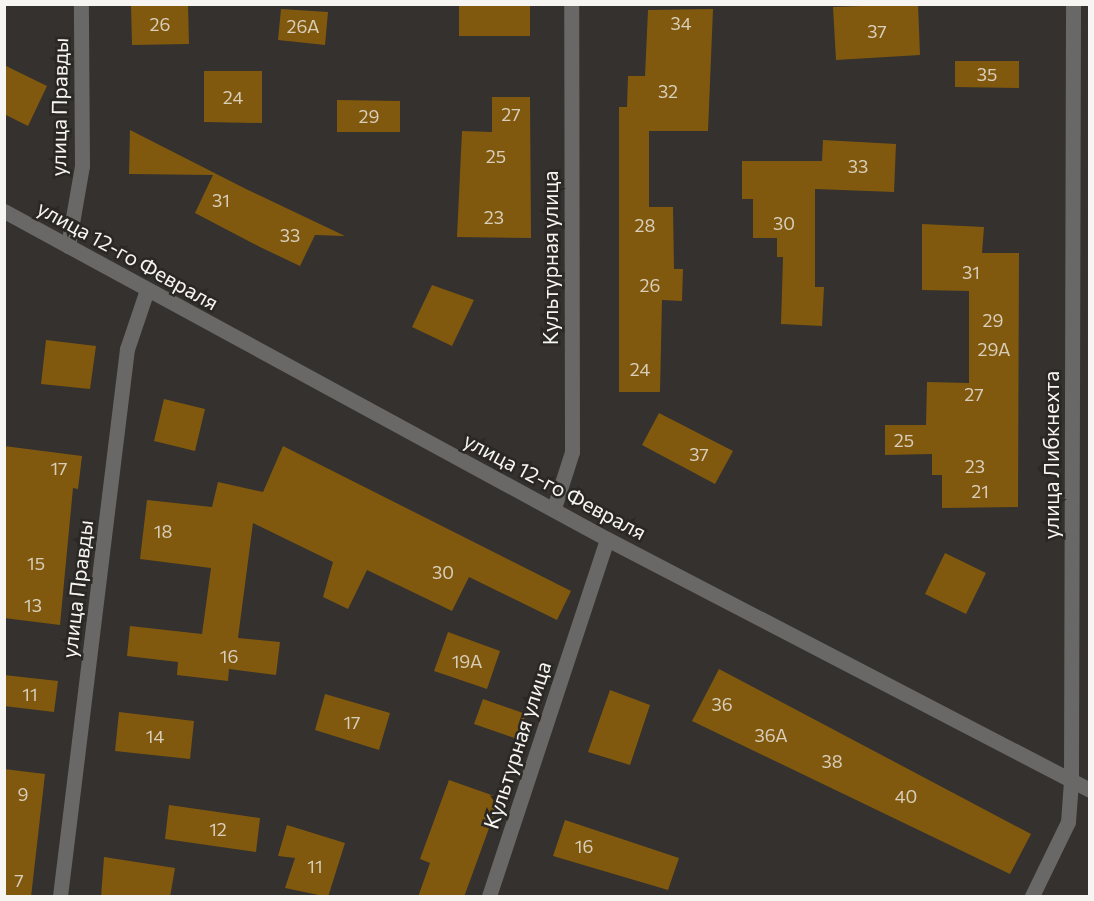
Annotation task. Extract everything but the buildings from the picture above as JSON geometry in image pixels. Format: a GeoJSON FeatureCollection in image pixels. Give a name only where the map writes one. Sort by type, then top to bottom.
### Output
{"type":"FeatureCollection","features":[{"type":"Feature","properties":{"kind":"street","name":"улица Правды"},"geometry":{"type":"LineString","coordinates":[[68,246],[82,166],[81,4]]}},
{"type":"Feature","properties":{"kind":"street","name":"Культурная улица"},"geometry":{"type":"LineString","coordinates":[[554,508],[572,452],[570,4]]}},
{"type":"Feature","properties":{"kind":"street","name":"улица Либкнехта"},"geometry":{"type":"LineString","coordinates":[[1032,897],[1068,822],[1071,781],[1073,4]]}},
{"type":"Feature","properties":{"kind":"street","name":"улица 12-го Февраля"},"geometry":{"type":"LineString","coordinates":[[4,211],[554,508],[607,539],[1089,790]]}},
{"type":"Feature","properties":{"kind":"street","name":"улица Правды"},"geometry":{"type":"LineString","coordinates":[[60,897],[127,349],[147,290]]}},
{"type":"Feature","properties":{"kind":"street","name":"Культурная улица"},"geometry":{"type":"LineString","coordinates":[[489,897],[607,539]]}}]}
